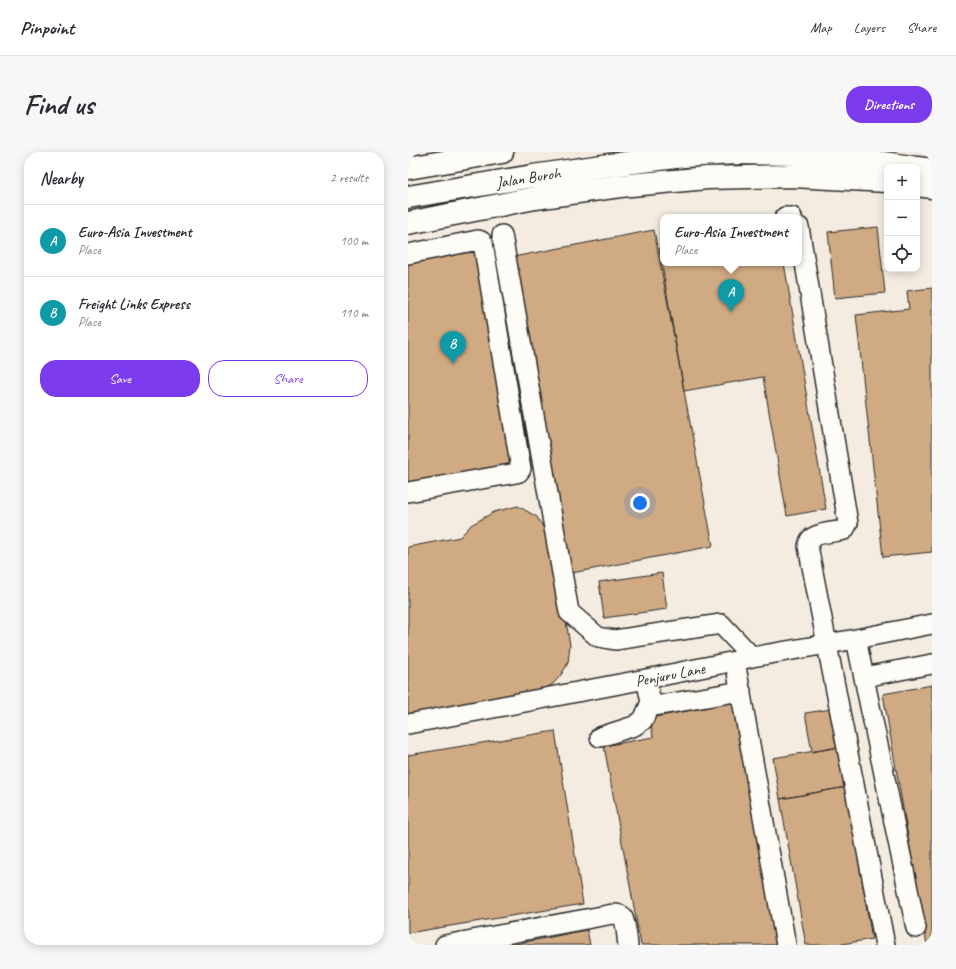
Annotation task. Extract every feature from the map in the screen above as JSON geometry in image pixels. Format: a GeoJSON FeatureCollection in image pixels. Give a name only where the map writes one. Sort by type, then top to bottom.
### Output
{"type":"FeatureCollection","features":[{"type":"Feature","properties":{"kind":"highway","name":"Jalan Buroh"},"geometry":{"type":"LineString","coordinates":[[408,168],[502,152]]}},
{"type":"Feature","properties":{"kind":"highway","name":"Jalan Buroh"},"geometry":{"type":"LineString","coordinates":[[408,198],[533,176],[684,156],[736,153],[796,154],[890,164]]}},
{"type":"Feature","properties":{"kind":"highway"},"geometry":{"type":"LineString","coordinates":[[920,168],[932,170]]}},
{"type":"Feature","properties":{"kind":"highway"},"geometry":{"type":"LineString","coordinates":[[408,223],[535,198],[620,186],[707,178],[793,176],[884,181]]}},
{"type":"Feature","properties":{"kind":"highway"},"geometry":{"type":"LineString","coordinates":[[920,185],[932,187]]}},
{"type":"Feature","properties":{"kind":"street"},"geometry":{"type":"LineString","coordinates":[[502,235],[569,612],[598,637],[615,640],[721,624],[744,659],[741,691],[786,945]]}},
{"type":"Feature","properties":{"kind":"street"},"geometry":{"type":"LineString","coordinates":[[408,254],[478,240],[481,241],[521,469],[516,473],[408,492]]}},
{"type":"Feature","properties":{"kind":"street"},"geometry":{"type":"LineString","coordinates":[[802,245],[848,523],[844,530],[813,537],[808,546],[885,945]]}},
{"type":"Feature","properties":{"kind":"street","name":"Penjuru Lane"},"geometry":{"type":"LineString","coordinates":[[408,724],[932,624]]}},
{"type":"Feature","properties":{"kind":"street"},"geometry":{"type":"LineString","coordinates":[[856,639],[916,928]]}},
{"type":"Feature","properties":{"kind":"street"},"geometry":{"type":"LineString","coordinates":[[864,677],[932,664]]}},
{"type":"Feature","properties":{"kind":"street"},"geometry":{"type":"LineString","coordinates":[[646,679],[651,702],[655,706],[741,691]]}},
{"type":"Feature","properties":{"kind":"street"},"geometry":{"type":"LineString","coordinates":[[600,737],[634,726],[643,720],[651,702]]}},
{"type":"Feature","properties":{"kind":"street"},"geometry":{"type":"LineString","coordinates":[[445,945],[613,914],[622,916],[624,920],[628,945]]}},
{"type":"Feature","properties":{"kind":"building"},"geometry":{"type":"Polygon","coordinates":[[[878,227],[885,293],[835,298],[828,232],[878,227]]]}},
{"type":"Feature","properties":{"kind":"building"},"geometry":{"type":"Polygon","coordinates":[[[654,230],[713,546],[572,573],[513,257],[654,230]]]}},
{"type":"Feature","properties":{"kind":"building"},"geometry":{"type":"Polygon","coordinates":[[[479,248],[515,467],[408,485],[408,262],[479,248]]]}},
{"type":"Feature","properties":{"kind":"building"},"geometry":{"type":"Polygon","coordinates":[[[662,266],[785,266],[826,509],[787,516],[763,377],[684,391],[662,266]]]}},
{"type":"Feature","properties":{"kind":"building"},"geometry":{"type":"Polygon","coordinates":[[[932,288],[932,552],[883,557],[856,315],[909,309],[907,291],[932,288]]]}},
{"type":"Feature","properties":{"kind":"building"},"geometry":{"type":"Polygon","coordinates":[[[518,506],[537,517],[546,532],[556,562],[570,645],[568,663],[561,675],[553,684],[541,691],[408,714],[408,547],[460,537],[471,525],[494,512],[518,506]]]}},
{"type":"Feature","properties":{"kind":"building"},"geometry":{"type":"Polygon","coordinates":[[[662,573],[667,609],[604,618],[599,582],[662,573]]]}},
{"type":"Feature","properties":{"kind":"building"},"geometry":{"type":"Polygon","coordinates":[[[932,685],[932,945],[927,945],[883,694],[932,685]]]}},
{"type":"Feature","properties":{"kind":"building"},"geometry":{"type":"Polygon","coordinates":[[[734,702],[780,945],[641,945],[604,746],[653,737],[650,718],[734,702]]]}},
{"type":"Feature","properties":{"kind":"building"},"geometry":{"type":"Polygon","coordinates":[[[832,709],[839,747],[812,752],[805,713],[832,709]]]}},
{"type":"Feature","properties":{"kind":"building"},"geometry":{"type":"Polygon","coordinates":[[[555,731],[583,904],[408,933],[408,755],[555,731]]]}},
{"type":"Feature","properties":{"kind":"building"},"geometry":{"type":"Polygon","coordinates":[[[839,747],[846,787],[780,799],[773,758],[839,747]]]}},
{"type":"Feature","properties":{"kind":"building"},"geometry":{"type":"Polygon","coordinates":[[[846,787],[872,939],[836,945],[806,945],[780,799],[846,787]]]}},
{"type":"Feature","properties":{"kind":"building"},"geometry":{"type":"Polygon","coordinates":[[[587,930],[590,945],[510,945],[587,930]]]}},
{"type":"Feature","properties":{"kind":"place","name":"Euro-Asia Investment"},"geometry":{"type":"Point","coordinates":[731,312]}},
{"type":"Feature","properties":{"kind":"place","name":"Freight Links Express"},"geometry":{"type":"Point","coordinates":[453,364]}}]}
